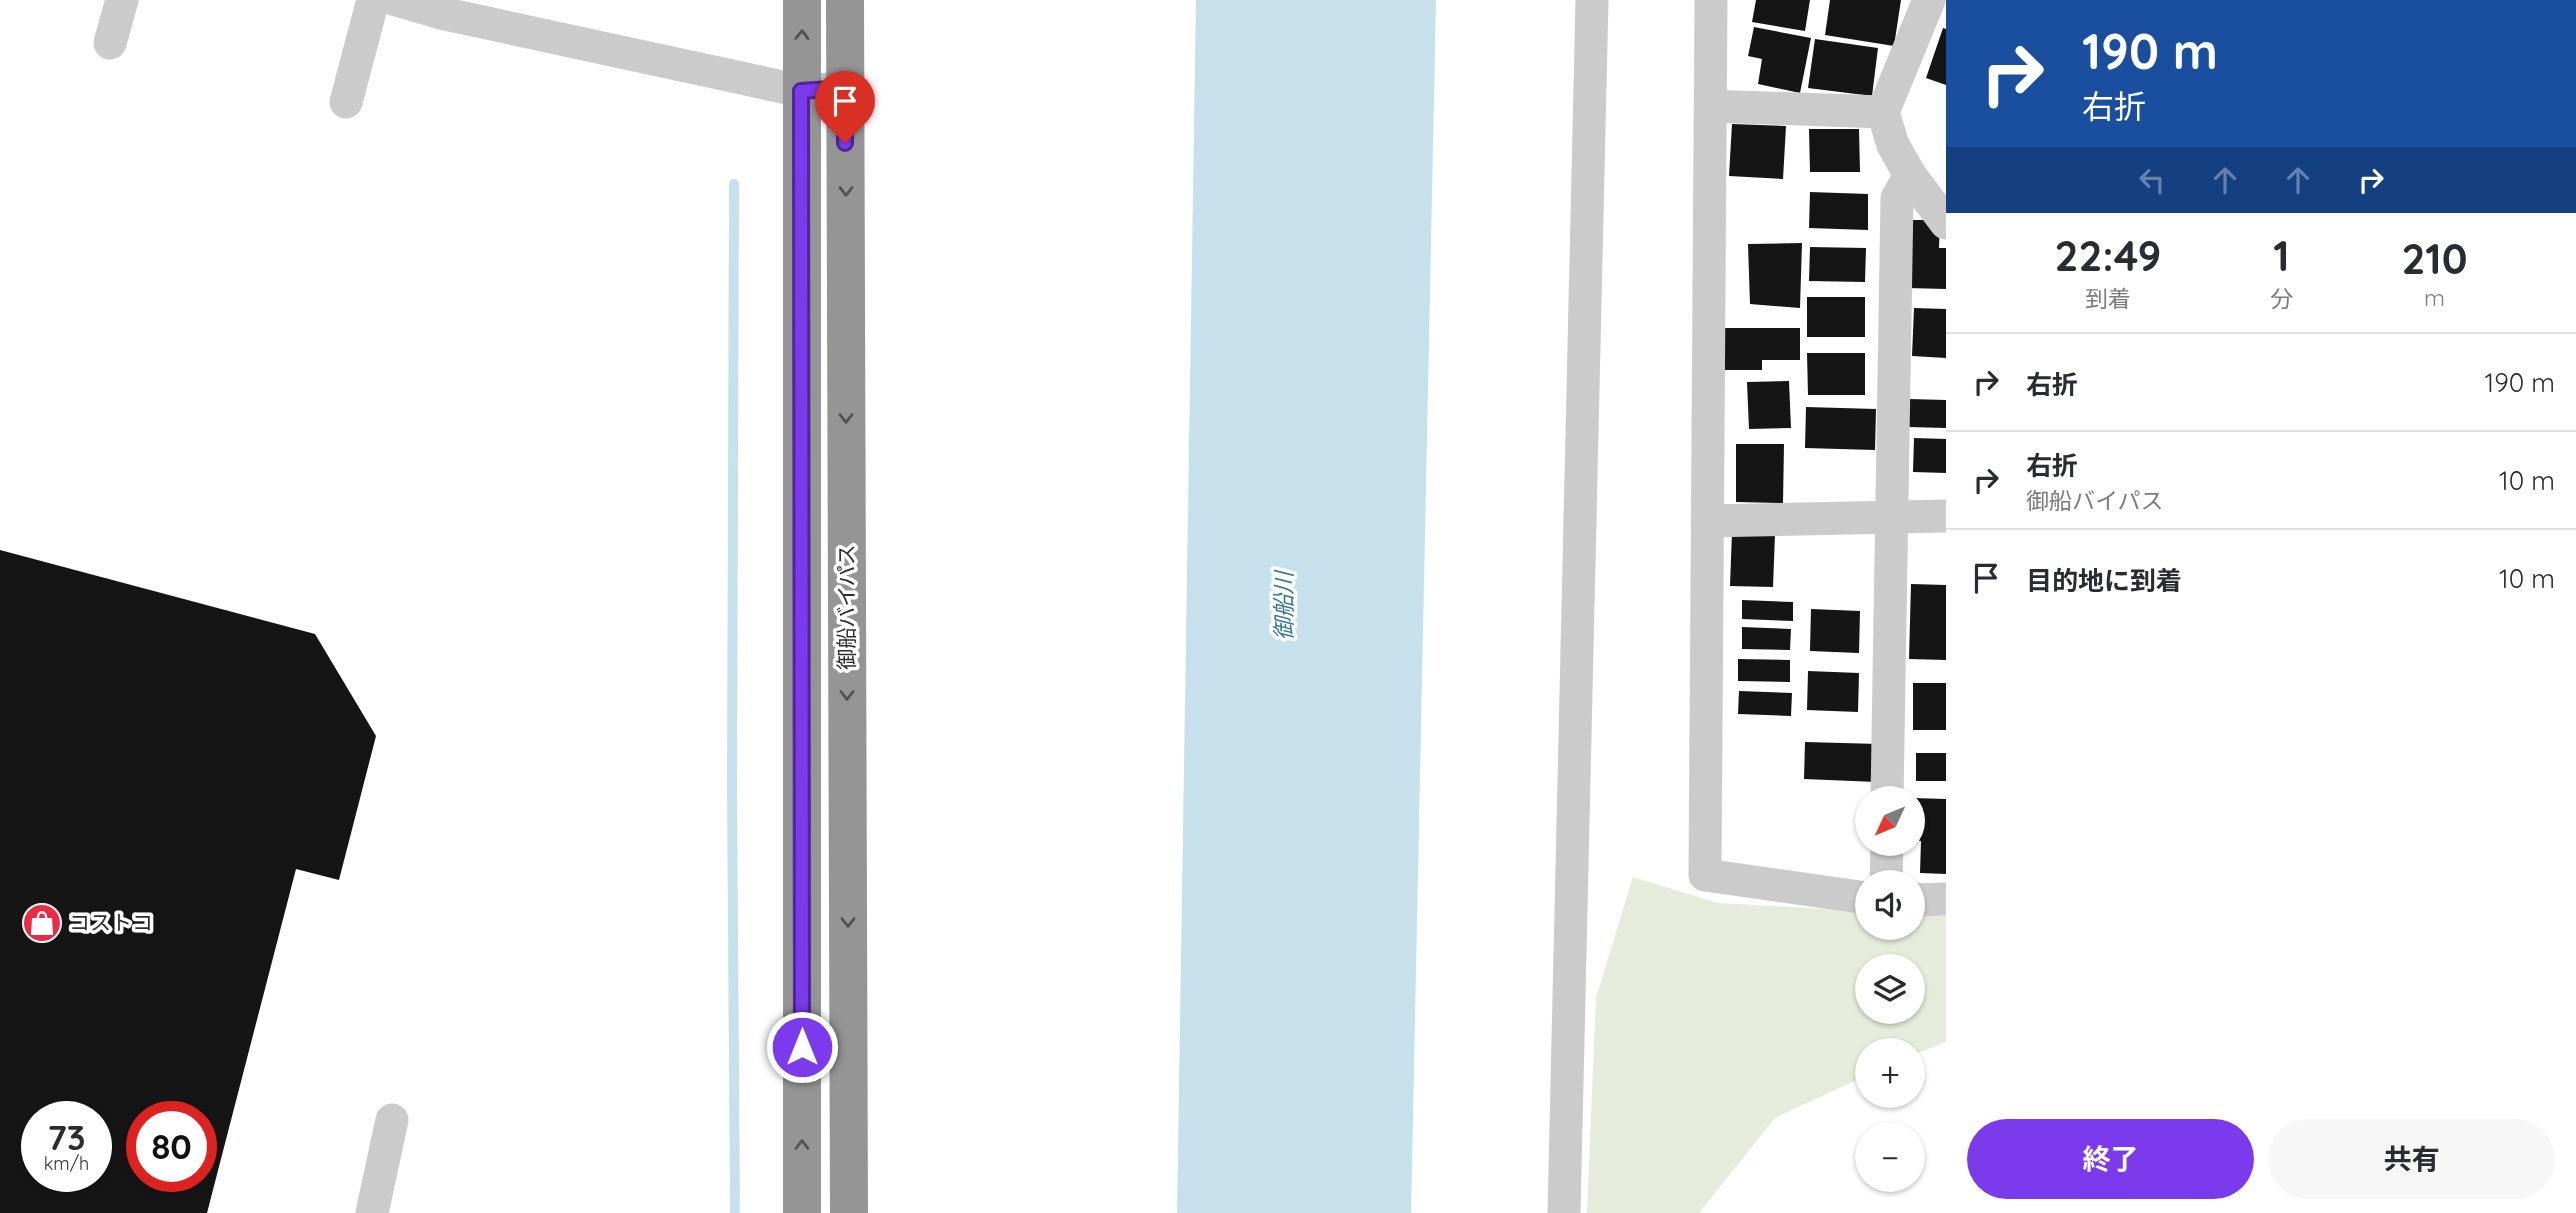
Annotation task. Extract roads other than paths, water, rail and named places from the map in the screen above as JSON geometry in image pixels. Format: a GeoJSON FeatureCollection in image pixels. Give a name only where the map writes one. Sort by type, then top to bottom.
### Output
{"type":"FeatureCollection","features":[{"type":"Feature","properties":{"kind":"highway"},"geometry":{"type":"LineString","coordinates":[[802,0],[802,1213]]}},
{"type":"Feature","properties":{"kind":"highway","name":"御船バイパス"},"geometry":{"type":"LineString","coordinates":[[845,0],[849,1213]]}},
{"type":"Feature","properties":{"kind":"street"},"geometry":{"type":"LineString","coordinates":[[110,43],[122,0]]}},
{"type":"Feature","properties":{"kind":"street"},"geometry":{"type":"LineString","coordinates":[[346,102],[373,0]]}},
{"type":"Feature","properties":{"kind":"street"},"geometry":{"type":"LineString","coordinates":[[396,0],[442,7],[801,91],[845,88]]}},
{"type":"Feature","properties":{"kind":"street"},"geometry":{"type":"LineString","coordinates":[[1563,1213],[1592,0]]}},
{"type":"Feature","properties":{"kind":"street"},"geometry":{"type":"LineString","coordinates":[[1711,0],[1705,875],[1855,896]]}},
{"type":"Feature","properties":{"kind":"street"},"geometry":{"type":"LineString","coordinates":[[1929,0],[1883,112],[1893,145],[1910,175],[1946,223]]}},
{"type":"Feature","properties":{"kind":"street"},"geometry":{"type":"LineString","coordinates":[[1710,106],[1883,112]]}},
{"type":"Feature","properties":{"kind":"street"},"geometry":{"type":"LineString","coordinates":[[1887,786],[1898,198],[1910,175]]}},
{"type":"Feature","properties":{"kind":"street"},"geometry":{"type":"LineString","coordinates":[[1707,521],[1946,516]]}},
{"type":"Feature","properties":{"kind":"street"},"geometry":{"type":"LineString","coordinates":[[1925,900],[1946,899]]}},
{"type":"Feature","properties":{"kind":"street"},"geometry":{"type":"LineString","coordinates":[[372,1213],[392,1121]]}},
{"type":"Feature","properties":{"kind":"water","name":"御船川"},"geometry":{"type":"Polygon","coordinates":[[[1196,0],[1436,0],[1411,1213],[1177,1213],[1196,0]]]}},
{"type":"Feature","properties":{"kind":"waterway"},"geometry":{"type":"LineString","coordinates":[[734,184],[732,788],[735,1213]]}},
{"type":"Feature","properties":{"kind":"place","name":"コストコ"},"geometry":{"type":"Point","coordinates":[42,923]}}]}
